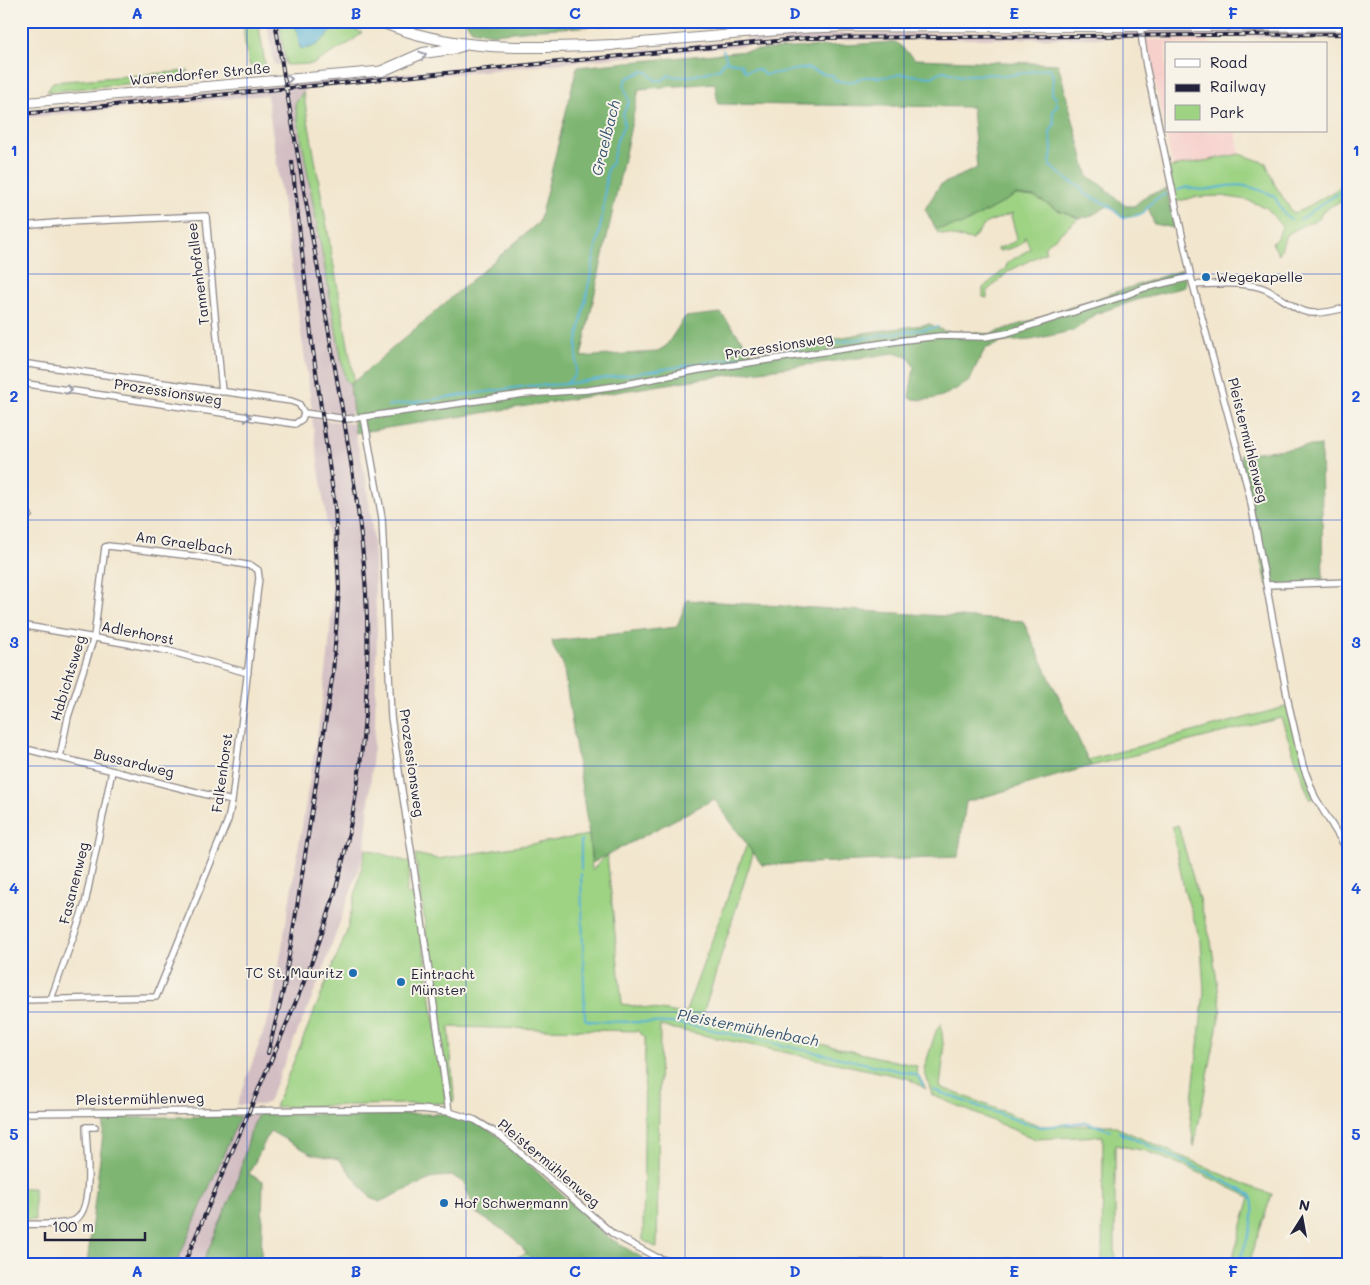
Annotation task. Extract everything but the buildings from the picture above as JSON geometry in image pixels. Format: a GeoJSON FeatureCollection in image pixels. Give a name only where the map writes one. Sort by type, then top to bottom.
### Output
{"type":"FeatureCollection","features":[{"type":"Feature","properties":{"kind":"highway"},"geometry":{"type":"LineString","coordinates":[[380,22],[418,34],[466,45],[532,48],[612,45]]}},
{"type":"Feature","properties":{"kind":"highway"},"geometry":{"type":"LineString","coordinates":[[382,71],[423,54],[466,45]]}},
{"type":"Feature","properties":{"kind":"main road"},"geometry":{"type":"LineString","coordinates":[[612,45],[808,28],[1139,24],[1349,26]]}},
{"type":"Feature","properties":{"kind":"main road","name":"Warendorfer Straße"},"geometry":{"type":"LineString","coordinates":[[21,103],[382,71]]}},
{"type":"Feature","properties":{"kind":"street","name":"Pleistermühlenweg"},"geometry":{"type":"LineString","coordinates":[[1139,24],[1141,44],[1154,109],[1191,277],[1250,493],[1289,706],[1304,766],[1315,797],[1349,853]]}},
{"type":"Feature","properties":{"kind":"street","name":"Tannenhofallee"},"geometry":{"type":"LineString","coordinates":[[21,226],[66,222],[206,216],[222,392]]}},
{"type":"Feature","properties":{"kind":"street","name":"Prozessionsweg"},"geometry":{"type":"LineString","coordinates":[[21,363],[291,401],[298,404],[304,413],[347,419],[524,394],[616,386],[699,370],[905,340],[940,336],[985,338],[1017,330],[1150,287],[1191,277]]}},
{"type":"Feature","properties":{"kind":"street"},"geometry":{"type":"LineString","coordinates":[[1193,285],[1233,284],[1259,287],[1275,293],[1298,309],[1314,313],[1349,307]]}},
{"type":"Feature","properties":{"kind":"street","name":"Prozessionsweg"},"geometry":{"type":"LineString","coordinates":[[21,383],[295,424],[302,419],[304,413]]}},
{"type":"Feature","properties":{"kind":"street","name":"Prozessionsweg"},"geometry":{"type":"LineString","coordinates":[[364,417],[382,518],[391,717],[449,1112]]}},
{"type":"Feature","properties":{"kind":"street"},"geometry":{"type":"LineString","coordinates":[[21,515],[29,515]]}},
{"type":"Feature","properties":{"kind":"street","name":"Am Graelbach"},"geometry":{"type":"LineString","coordinates":[[105,547],[201,557],[252,566],[258,570]]}},
{"type":"Feature","properties":{"kind":"street","name":"Habichtsweg"},"geometry":{"type":"LineString","coordinates":[[60,757],[68,717],[94,636],[103,550],[105,547]]}},
{"type":"Feature","properties":{"kind":"street","name":"Falkenhorst"},"geometry":{"type":"LineString","coordinates":[[51,999],[156,997],[228,820],[248,673],[259,578],[258,570]]}},
{"type":"Feature","properties":{"kind":"street"},"geometry":{"type":"LineString","coordinates":[[1267,586],[1349,582]]}},
{"type":"Feature","properties":{"kind":"street","name":"Adlerhorst"},"geometry":{"type":"LineString","coordinates":[[21,625],[94,636],[169,651],[248,673]]}},
{"type":"Feature","properties":{"kind":"street","name":"Bussardweg"},"geometry":{"type":"LineString","coordinates":[[30,750],[232,800]]}},
{"type":"Feature","properties":{"kind":"street","name":"Fasanenweg"},"geometry":{"type":"LineString","coordinates":[[51,999],[85,904],[112,770]]}},
{"type":"Feature","properties":{"kind":"street"},"geometry":{"type":"LineString","coordinates":[[21,1000],[51,999]]}},
{"type":"Feature","properties":{"kind":"street","name":"Pleistermühlenweg"},"geometry":{"type":"LineString","coordinates":[[21,1113],[420,1109],[449,1112],[474,1120],[501,1136],[613,1234],[665,1260],[678,1262],[1051,1264]]}},
{"type":"Feature","properties":{"kind":"street"},"geometry":{"type":"LineString","coordinates":[[21,1224],[66,1223],[76,1219],[82,1212],[87,1199],[86,1127],[94,1127]]}},
{"type":"Feature","properties":{"kind":"shaded area"},"geometry":{"type":"Polygon","coordinates":[[[267,21],[279,21],[286,64],[274,65],[267,21]]]}},
{"type":"Feature","properties":{"kind":"shaded area"},"geometry":{"type":"Polygon","coordinates":[[[1349,31],[1349,37],[904,39],[781,42],[307,88],[295,103],[345,379],[350,385],[353,406],[350,415],[312,409],[267,95],[21,118],[21,111],[762,38],[828,34],[1349,31]]]}},
{"type":"Feature","properties":{"kind":"shaded area"},"geometry":{"type":"Polygon","coordinates":[[[1146,40],[1208,40],[1208,42],[1165,42],[1165,129],[1146,40]]]}},
{"type":"Feature","properties":{"kind":"shaded area"},"geometry":{"type":"Polygon","coordinates":[[[1166,132],[1236,132],[1240,154],[1173,167],[1166,132]]]}},
{"type":"Feature","properties":{"kind":"shaded area"},"geometry":{"type":"Polygon","coordinates":[[[312,418],[354,424],[366,479],[373,535],[377,631],[375,727],[365,851],[321,976],[268,1102],[262,1105],[237,1105],[272,1008],[319,723],[328,657],[333,594],[327,525],[312,418]]]}},
{"type":"Feature","properties":{"kind":"shaded area"},"geometry":{"type":"Polygon","coordinates":[[[258,1114],[251,1131],[235,1188],[202,1264],[176,1264],[240,1116],[258,1114]]]}},
{"type":"Feature","properties":{"kind":"green space"},"geometry":{"type":"Polygon","coordinates":[[[243,21],[258,21],[265,64],[259,68],[250,66],[245,47],[243,21]]]}},
{"type":"Feature","properties":{"kind":"green space"},"geometry":{"type":"Polygon","coordinates":[[[279,21],[348,21],[346,24],[362,33],[351,42],[313,64],[286,65],[279,21]]]}},
{"type":"Feature","properties":{"kind":"green space"},"geometry":{"type":"Polygon","coordinates":[[[465,21],[688,21],[542,29],[494,34],[472,30],[465,21]]]}},
{"type":"Feature","properties":{"kind":"green space"},"geometry":{"type":"Polygon","coordinates":[[[896,42],[915,59],[1058,64],[1088,177],[1126,206],[1134,206],[1147,195],[1167,189],[1174,228],[1154,224],[1148,207],[1143,214],[1123,218],[1108,206],[1089,217],[1079,218],[1058,210],[1035,197],[1016,195],[964,224],[936,229],[925,209],[940,185],[977,168],[972,107],[718,104],[715,83],[639,89],[581,357],[656,352],[666,346],[685,317],[721,313],[753,354],[870,332],[930,324],[944,331],[990,334],[1182,270],[1185,278],[1185,287],[1149,296],[1095,314],[1075,330],[1031,340],[1002,342],[985,349],[970,381],[948,393],[926,400],[909,398],[914,367],[908,356],[896,353],[699,379],[355,433],[350,385],[539,222],[577,67],[757,50],[896,42]]]}},
{"type":"Feature","properties":{"kind":"green space"},"geometry":{"type":"Polygon","coordinates":[[[189,71],[183,78],[47,92],[53,82],[189,71]]]}},
{"type":"Feature","properties":{"kind":"green space"},"geometry":{"type":"Polygon","coordinates":[[[303,92],[354,379],[350,385],[345,379],[295,104],[303,92]]]}},
{"type":"Feature","properties":{"kind":"green space"},"geometry":{"type":"Polygon","coordinates":[[[1240,154],[1266,163],[1275,185],[1293,213],[1304,209],[1349,182],[1349,196],[1323,211],[1319,219],[1286,235],[1279,255],[1272,243],[1277,238],[1282,227],[1267,208],[1247,200],[1222,196],[1195,197],[1175,202],[1167,168],[1240,154]]]}},
{"type":"Feature","properties":{"kind":"green space"},"geometry":{"type":"Polygon","coordinates":[[[1016,195],[1035,197],[1058,210],[1079,218],[1044,247],[1046,252],[1009,271],[987,291],[987,298],[983,297],[983,288],[1006,268],[1007,263],[1030,249],[1025,236],[1019,245],[1000,251],[997,249],[1014,242],[1017,238],[1011,216],[1013,213],[986,223],[972,240],[938,233],[936,229],[964,224],[1016,195]]]}},
{"type":"Feature","properties":{"kind":"green space"},"geometry":{"type":"Polygon","coordinates":[[[1321,445],[1323,584],[1267,585],[1240,454],[1321,445]]]}},
{"type":"Feature","properties":{"kind":"green space"},"geometry":{"type":"Polygon","coordinates":[[[687,600],[1023,621],[1091,766],[966,802],[958,857],[762,865],[714,799],[592,863],[563,664],[554,649],[552,641],[677,627],[687,600]]]}},
{"type":"Feature","properties":{"kind":"green space"},"geometry":{"type":"Polygon","coordinates":[[[1289,706],[1315,797],[1310,800],[1281,718],[1091,766],[1088,760],[1289,706]]]}},
{"type":"Feature","properties":{"kind":"green space"},"geometry":{"type":"Polygon","coordinates":[[[1178,825],[1211,941],[1221,1008],[1194,1147],[1190,1117],[1204,992],[1201,942],[1184,889],[1172,827],[1178,825]]]}},
{"type":"Feature","properties":{"kind":"green space"},"geometry":{"type":"Polygon","coordinates":[[[589,835],[592,870],[607,855],[622,1004],[685,1014],[747,844],[753,854],[702,1017],[917,1066],[916,1071],[926,1089],[907,1078],[660,1026],[657,1248],[643,1240],[645,1038],[638,1031],[449,1027],[454,1101],[450,1102],[415,854],[438,859],[589,835]]]}},
{"type":"Feature","properties":{"kind":"green space"},"geometry":{"type":"Polygon","coordinates":[[[366,849],[411,863],[406,894],[415,895],[418,910],[446,1103],[275,1107],[346,934],[366,849]]]}},
{"type":"Feature","properties":{"kind":"green space"},"geometry":{"type":"Polygon","coordinates":[[[941,1023],[944,1053],[940,1087],[1041,1126],[1111,1125],[1251,1187],[1272,1194],[1248,1264],[1231,1264],[1250,1197],[1189,1168],[1146,1151],[1115,1145],[1115,1264],[1102,1264],[1103,1136],[1035,1139],[932,1095],[924,1069],[936,1031],[941,1023]]]}},
{"type":"Feature","properties":{"kind":"green space"},"geometry":{"type":"Polygon","coordinates":[[[258,1114],[448,1114],[472,1121],[497,1135],[608,1237],[644,1259],[640,1264],[536,1264],[511,1235],[476,1213],[464,1183],[453,1176],[435,1177],[379,1202],[368,1195],[339,1159],[312,1154],[270,1131],[249,1174],[263,1181],[261,1264],[202,1264],[235,1188],[251,1131],[258,1114]]]}},
{"type":"Feature","properties":{"kind":"green space"},"geometry":{"type":"Polygon","coordinates":[[[240,1116],[176,1264],[87,1264],[105,1118],[240,1116]]]}},
{"type":"Feature","properties":{"kind":"green space"},"geometry":{"type":"Polygon","coordinates":[[[21,1188],[34,1188],[35,1220],[21,1220],[21,1188]]]}},
{"type":"Feature","properties":{"kind":"green space"},"geometry":{"type":"Polygon","coordinates":[[[527,1253],[536,1264],[501,1264],[527,1253]]]}},
{"type":"Feature","properties":{"kind":"water"},"geometry":{"type":"Polygon","coordinates":[[[295,21],[337,21],[331,31],[317,44],[311,47],[300,48],[295,21]]]}},
{"type":"Feature","properties":{"kind":"waterway"},"geometry":{"type":"LineString","coordinates":[[723,50],[727,60]]}},
{"type":"Feature","properties":{"kind":"waterway","name":"Graelbach"},"geometry":{"type":"LineString","coordinates":[[566,384],[574,376],[576,369],[577,342],[603,213],[607,170],[612,162],[617,140],[624,126],[623,114],[629,101],[624,86],[626,79],[643,71],[647,72],[655,80],[663,80],[669,75],[681,77],[708,72],[720,68],[724,61],[741,64],[745,71],[754,69],[762,72],[764,75],[806,68],[827,75],[833,75],[834,80],[847,82],[863,77],[887,77],[899,74],[932,77],[944,71],[961,76],[994,74],[1005,76],[1050,68],[1053,76],[1052,94],[1056,98],[1057,106],[1053,115],[1055,124],[1050,133],[1052,149],[1050,166],[1069,181],[1081,187],[1083,193],[1108,205],[1123,218],[1143,214],[1153,202],[1166,194]]}},
{"type":"Feature","properties":{"kind":"waterway","name":"Graelbach"},"geometry":{"type":"LineString","coordinates":[[1178,190],[1187,187],[1201,190],[1238,185],[1249,187],[1274,196],[1285,215],[1291,219]]}},
{"type":"Feature","properties":{"kind":"waterway","name":"Graelbach"},"geometry":{"type":"LineString","coordinates":[[1300,219],[1349,187]]}},
{"type":"Feature","properties":{"kind":"waterway"},"geometry":{"type":"LineString","coordinates":[[388,406],[527,386],[566,384],[938,327]]}},
{"type":"Feature","properties":{"kind":"waterway","name":"Pleistermühlenbach"},"geometry":{"type":"LineString","coordinates":[[581,840],[581,869]]}},
{"type":"Feature","properties":{"kind":"waterway","name":"Pleistermühlenbach"},"geometry":{"type":"LineString","coordinates":[[581,874],[585,1019],[590,1021],[690,1025],[909,1073],[918,1076],[923,1086]]}},
{"type":"Feature","properties":{"kind":"waterway","name":"Pleistermühlenbach"},"geometry":{"type":"LineString","coordinates":[[934,1090],[1027,1124],[1043,1127],[1085,1122],[1110,1130]]}},
{"type":"Feature","properties":{"kind":"waterway","name":"Pleistermühlenbach"},"geometry":{"type":"LineString","coordinates":[[1119,1132],[1251,1195],[1253,1204],[1252,1221],[1239,1264]]}},
{"type":"Feature","properties":{"kind":"railway"},"geometry":{"type":"LineString","coordinates":[[184,1264],[297,998],[326,922],[350,828],[357,787],[366,704],[367,620],[358,511],[275,21]]}},
{"type":"Feature","properties":{"kind":"railway"},"geometry":{"type":"LineString","coordinates":[[21,114],[807,38],[1349,34]]}},
{"type":"Feature","properties":{"kind":"railway"},"geometry":{"type":"LineString","coordinates":[[268,1053],[284,987],[333,673],[339,589],[335,507],[312,343],[292,162]]}},
{"type":"Feature","properties":{"kind":"place","name":"Wegekapelle"},"geometry":{"type":"Point","coordinates":[1206,277]}},
{"type":"Feature","properties":{"kind":"place","name":"TC St. Mauritz"},"geometry":{"type":"Point","coordinates":[353,973]}},
{"type":"Feature","properties":{"kind":"place","name":"Eintracht Münster"},"geometry":{"type":"Point","coordinates":[401,982]}},
{"type":"Feature","properties":{"kind":"place","name":"Hof Schwermann"},"geometry":{"type":"Point","coordinates":[444,1203]}}]}
